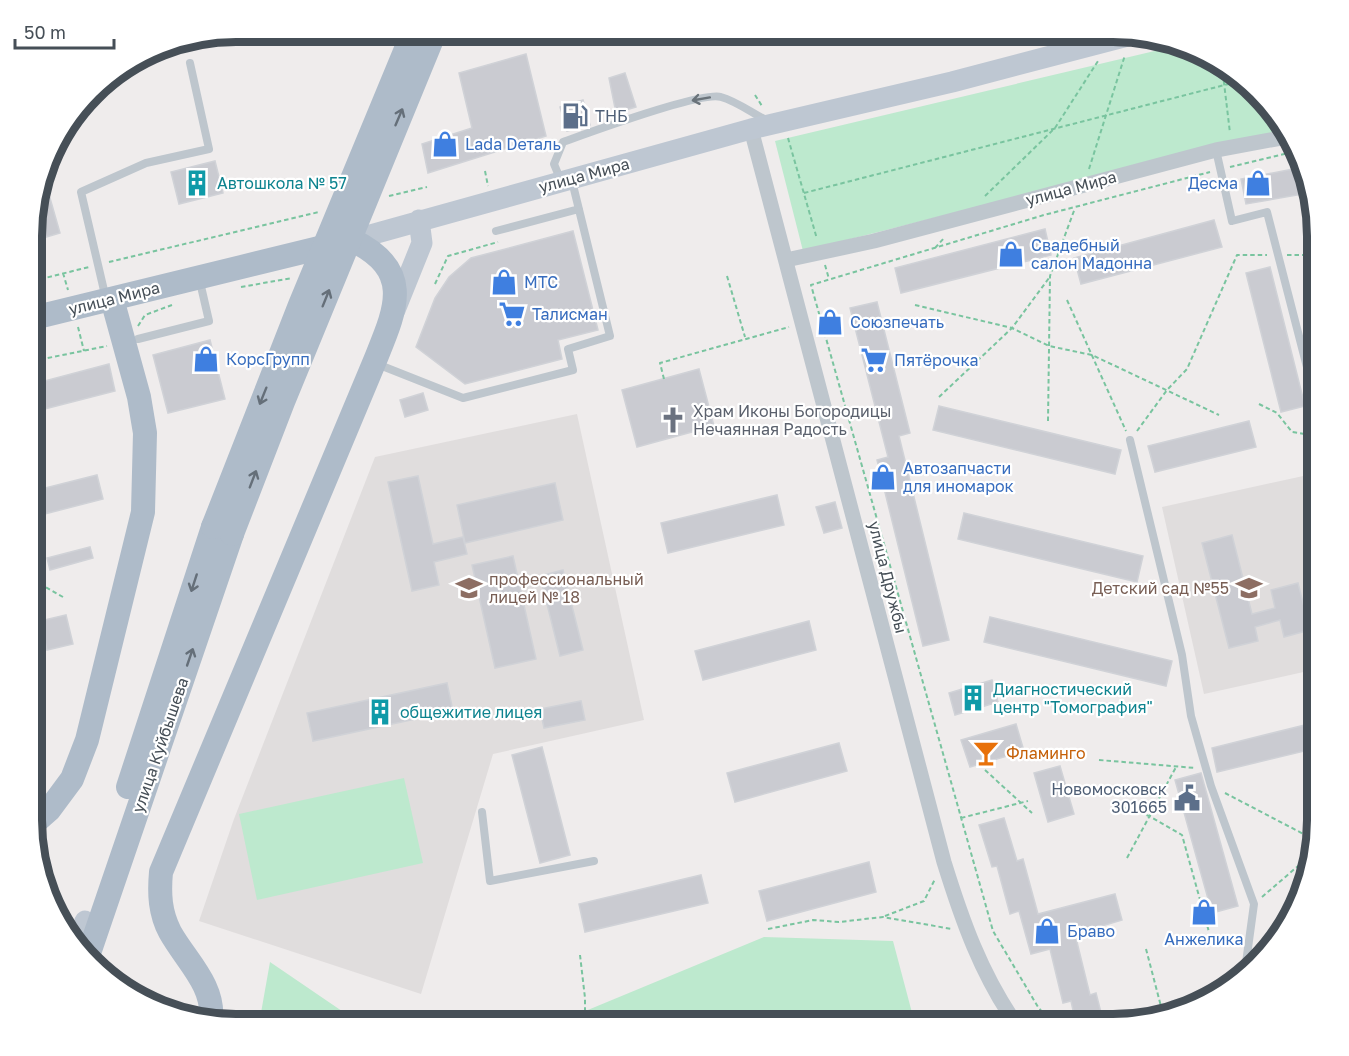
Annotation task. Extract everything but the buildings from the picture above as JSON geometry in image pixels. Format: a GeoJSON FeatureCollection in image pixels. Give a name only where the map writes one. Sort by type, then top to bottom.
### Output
{"type":"FeatureCollection","features":[{"type":"Feature","properties":{"kind":"main road"},"geometry":{"type":"LineString","coordinates":[[223,531],[273,371],[409,42]]}},
{"type":"Feature","properties":{"kind":"main road"},"geometry":{"type":"LineString","coordinates":[[223,531],[283,402],[431,42]]}},
{"type":"Feature","properties":{"kind":"main road","name":"улица Мира"},"geometry":{"type":"LineString","coordinates":[[42,316],[352,240],[562,175],[952,82],[1132,43]]}},
{"type":"Feature","properties":{"kind":"main road"},"geometry":{"type":"LineString","coordinates":[[210,1012],[209,997],[170,932],[162,912],[159,895],[161,872],[422,243],[419,220]]}},
{"type":"Feature","properties":{"kind":"main road"},"geometry":{"type":"LineString","coordinates":[[352,240],[383,261],[388,269],[395,288],[395,310]]}},
{"type":"Feature","properties":{"kind":"main road"},"geometry":{"type":"LineString","coordinates":[[42,815],[61,796],[72,779],[84,749],[142,512],[145,433],[139,397],[109,299]]}},
{"type":"Feature","properties":{"kind":"main road","name":"улица Куйбышева"},"geometry":{"type":"LineString","coordinates":[[84,941],[223,531]]}},
{"type":"Feature","properties":{"kind":"street","name":"улица Дружбы"},"geometry":{"type":"LineString","coordinates":[[751,129],[944,862],[966,932],[984,972],[1010,1014]]}},
{"type":"Feature","properties":{"kind":"street","name":"улица Мира"},"geometry":{"type":"LineString","coordinates":[[786,260],[963,217],[1232,146],[1280,138]]}},
{"type":"Feature","properties":{"kind":"lane"},"geometry":{"type":"LineString","coordinates":[[109,299],[81,192],[146,163],[209,149],[190,63]]}},
{"type":"Feature","properties":{"kind":"lane"},"geometry":{"type":"LineString","coordinates":[[374,363],[463,398],[573,370],[568,349],[610,336],[579,209],[562,175],[563,142],[692,100],[719,96],[773,124]]}},
{"type":"Feature","properties":{"kind":"lane"},"geometry":{"type":"LineString","coordinates":[[1216,150],[1232,221],[1267,212],[1307,367]]}},
{"type":"Feature","properties":{"kind":"lane"},"geometry":{"type":"LineString","coordinates":[[496,231],[579,209]]}},
{"type":"Feature","properties":{"kind":"lane"},"geometry":{"type":"LineString","coordinates":[[138,339],[209,321],[199,277]]}},
{"type":"Feature","properties":{"kind":"lane"},"geometry":{"type":"LineString","coordinates":[[1131,440],[1182,655],[1191,716],[1211,786],[1254,904],[1246,961]]}},
{"type":"Feature","properties":{"kind":"lane"},"geometry":{"type":"LineString","coordinates":[[482,812],[490,881],[594,861]]}},
{"type":"Feature","properties":{"kind":"path"},"geometry":{"type":"LineString","coordinates":[[939,396],[1012,328],[1050,276],[1083,185],[1124,56],[1132,43]]}},
{"type":"Feature","properties":{"kind":"path"},"geometry":{"type":"LineString","coordinates":[[1116,57],[1124,56]]}},
{"type":"Feature","properties":{"kind":"path"},"geometry":{"type":"LineString","coordinates":[[934,248],[1055,128],[1099,60]]}},
{"type":"Feature","properties":{"kind":"path"},"geometry":{"type":"LineString","coordinates":[[1223,77],[1236,166]]}},
{"type":"Feature","properties":{"kind":"path"},"geometry":{"type":"LineString","coordinates":[[804,193],[1231,83]]}},
{"type":"Feature","properties":{"kind":"path"},"geometry":{"type":"LineString","coordinates":[[755,95],[773,124],[788,139],[829,279]]}},
{"type":"Feature","properties":{"kind":"path"},"geometry":{"type":"LineString","coordinates":[[1044,1014],[993,931],[811,285],[1075,207],[1288,153]]}},
{"type":"Feature","properties":{"kind":"path"},"geometry":{"type":"LineString","coordinates":[[381,197],[427,187]]}},
{"type":"Feature","properties":{"kind":"path"},"geometry":{"type":"LineString","coordinates":[[42,278],[325,211]]}},
{"type":"Feature","properties":{"kind":"path"},"geometry":{"type":"LineString","coordinates":[[435,284],[448,256],[498,242]]}},
{"type":"Feature","properties":{"kind":"path"},"geometry":{"type":"LineString","coordinates":[[1067,300],[1131,440],[1167,390],[1187,369],[1237,255],[1307,255]]}},
{"type":"Feature","properties":{"kind":"path"},"geometry":{"type":"LineString","coordinates":[[727,276],[746,338]]}},
{"type":"Feature","properties":{"kind":"path"},"geometry":{"type":"LineString","coordinates":[[1048,421],[1050,276]]}},
{"type":"Feature","properties":{"kind":"path"},"geometry":{"type":"LineString","coordinates":[[915,305],[1012,328],[1049,346],[1092,355],[1219,415]]}},
{"type":"Feature","properties":{"kind":"path"},"geometry":{"type":"LineString","coordinates":[[664,379],[660,363],[820,319]]}},
{"type":"Feature","properties":{"kind":"path"},"geometry":{"type":"LineString","coordinates":[[108,345],[110,355]]}},
{"type":"Feature","properties":{"kind":"path"},"geometry":{"type":"LineString","coordinates":[[1259,404],[1277,413],[1292,432],[1307,434]]}},
{"type":"Feature","properties":{"kind":"path"},"geometry":{"type":"LineString","coordinates":[[42,585],[63,597]]}},
{"type":"Feature","properties":{"kind":"path"},"geometry":{"type":"LineString","coordinates":[[1099,760],[1206,769]]}},
{"type":"Feature","properties":{"kind":"path"},"geometry":{"type":"LineString","coordinates":[[1127,858],[1176,767]]}},
{"type":"Feature","properties":{"kind":"path"},"geometry":{"type":"LineString","coordinates":[[985,770],[1032,813]]}},
{"type":"Feature","properties":{"kind":"path"},"geometry":{"type":"LineString","coordinates":[[1211,786],[1307,835]]}},
{"type":"Feature","properties":{"kind":"path"},"geometry":{"type":"LineString","coordinates":[[961,818],[1028,801]]}},
{"type":"Feature","properties":{"kind":"path"},"geometry":{"type":"LineString","coordinates":[[1112,803],[1149,816],[1182,835],[1209,932]]}},
{"type":"Feature","properties":{"kind":"path"},"geometry":{"type":"LineString","coordinates":[[768,929],[813,920],[839,922],[883,917],[924,901],[944,862]]}},
{"type":"Feature","properties":{"kind":"path"},"geometry":{"type":"LineString","coordinates":[[1254,904],[1302,863]]}},
{"type":"Feature","properties":{"kind":"path"},"geometry":{"type":"LineString","coordinates":[[883,917],[966,932]]}},
{"type":"Feature","properties":{"kind":"path"},"geometry":{"type":"LineString","coordinates":[[1146,949],[1161,1007]]}},
{"type":"Feature","properties":{"kind":"path"},"geometry":{"type":"LineString","coordinates":[[580,955],[585,1014]]}},
{"type":"Feature","properties":{"kind":"shaded area","name":"профессиональный лицей № 18"},"geometry":{"type":"Polygon","coordinates":[[[577,414],[644,720],[493,754],[421,994],[199,921],[234,819],[375,457],[577,414]]]}},
{"type":"Feature","properties":{"kind":"shaded area","name":"Детский сад №55"},"geometry":{"type":"Polygon","coordinates":[[[1307,475],[1307,671],[1204,694],[1162,507],[1307,475]]]}},
{"type":"Feature","properties":{"kind":"green space"},"geometry":{"type":"Polygon","coordinates":[[[1163,49],[1199,62],[1221,75],[1250,99],[1276,132],[803,251],[775,141],[1163,49]]]}},
{"type":"Feature","properties":{"kind":"green space"},"geometry":{"type":"Polygon","coordinates":[[[404,778],[423,863],[257,900],[239,814],[404,778]]]}},
{"type":"Feature","properties":{"kind":"green space"},"geometry":{"type":"Polygon","coordinates":[[[764,937],[893,941],[912,1014],[578,1014],[764,937]]]}},
{"type":"Feature","properties":{"kind":"green space"},"geometry":{"type":"Polygon","coordinates":[[[270,962],[346,1014],[261,1014],[270,962]]]}},
{"type":"Feature","properties":{"kind":"place","name":"ТНБ"},"geometry":{"type":"Point","coordinates":[575,116]}},
{"type":"Feature","properties":{"kind":"place","name":"Lada Dеталь"},"geometry":{"type":"Point","coordinates":[445,144]}},
{"type":"Feature","properties":{"kind":"place","name":"Автошкола № 57"},"geometry":{"type":"Point","coordinates":[197,183]}},
{"type":"Feature","properties":{"kind":"place","name":"Десма"},"geometry":{"type":"Point","coordinates":[1258,183]}},
{"type":"Feature","properties":{"kind":"place","name":"Свадебный салон Мадонна"},"geometry":{"type":"Point","coordinates":[1011,254]}},
{"type":"Feature","properties":{"kind":"place","name":"МТС"},"geometry":{"type":"Point","coordinates":[504,282]}},
{"type":"Feature","properties":{"kind":"place","name":"Талисман"},"geometry":{"type":"Point","coordinates":[512,314]}},
{"type":"Feature","properties":{"kind":"place","name":"Союзпечать"},"geometry":{"type":"Point","coordinates":[830,322]}},
{"type":"Feature","properties":{"kind":"place","name":"КорсГрупп"},"geometry":{"type":"Point","coordinates":[206,359]}},
{"type":"Feature","properties":{"kind":"place","name":"Пятёрочка"},"geometry":{"type":"Point","coordinates":[874,360]}},
{"type":"Feature","properties":{"kind":"place","name":"Храм Иконы Богородицы Нечаянная Радость"},"geometry":{"type":"Point","coordinates":[673,420]}},
{"type":"Feature","properties":{"kind":"place","name":"Автозапчасти для иномарок"},"geometry":{"type":"Point","coordinates":[883,477]}},
{"type":"Feature","properties":{"kind":"place","name":"профессиональный лицей № 18"},"geometry":{"type":"Point","coordinates":[469,588]}},
{"type":"Feature","properties":{"kind":"place","name":"Детский сад №55"},"geometry":{"type":"Point","coordinates":[1249,588]}},
{"type":"Feature","properties":{"kind":"place","name":"Диагностический центр \"Томография\""},"geometry":{"type":"Point","coordinates":[973,698]}},
{"type":"Feature","properties":{"kind":"place","name":"общежитие лицея"},"geometry":{"type":"Point","coordinates":[380,712]}},
{"type":"Feature","properties":{"kind":"place","name":"Фламинго"},"geometry":{"type":"Point","coordinates":[986,753]}},
{"type":"Feature","properties":{"kind":"place","name":"Новомосковск 301665"},"geometry":{"type":"Point","coordinates":[1187,798]}},
{"type":"Feature","properties":{"kind":"place","name":"Анжелика"},"geometry":{"type":"Point","coordinates":[1204,912]}},
{"type":"Feature","properties":{"kind":"place","name":"Браво"},"geometry":{"type":"Point","coordinates":[1047,931]}}]}
